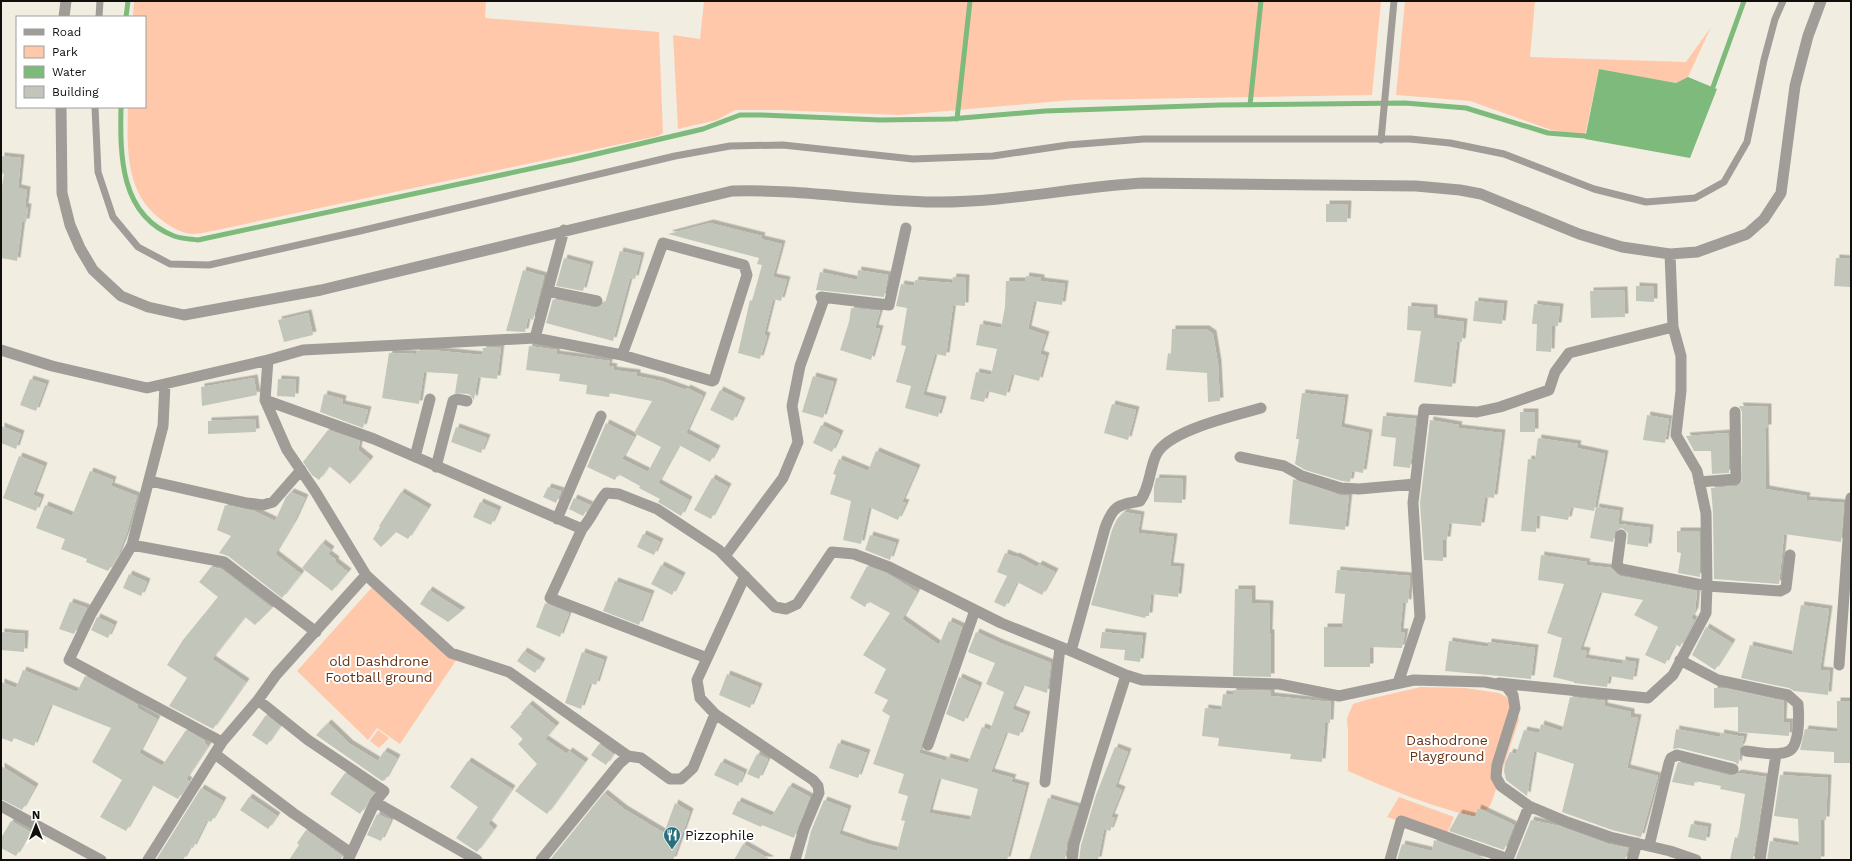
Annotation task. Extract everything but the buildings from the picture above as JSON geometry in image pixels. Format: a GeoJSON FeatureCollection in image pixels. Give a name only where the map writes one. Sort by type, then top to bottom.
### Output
{"type":"FeatureCollection","features":[{"type":"Feature","properties":{"kind":"street"},"geometry":{"type":"LineString","coordinates":[[64,16],[66,1]]}},
{"type":"Feature","properties":{"kind":"street"},"geometry":{"type":"LineString","coordinates":[[61,108],[62,193],[70,225],[80,248],[93,270],[121,296],[148,306],[184,315],[320,290],[564,230],[732,191],[767,190],[890,200],[935,202],[988,200],[1109,185],[1143,183],[1416,186],[1460,190],[1480,194],[1510,207],[1622,248],[1670,254],[1697,252],[1747,234],[1764,219],[1781,193],[1795,86],[1808,36],[1822,1]]}},
{"type":"Feature","properties":{"kind":"street"},"geometry":{"type":"LineString","coordinates":[[725,556],[783,478],[798,442],[792,406],[800,366],[823,302],[821,297],[889,305],[906,228]]}},
{"type":"Feature","properties":{"kind":"street"},"geometry":{"type":"LineString","coordinates":[[535,338],[564,230]]}},
{"type":"Feature","properties":{"kind":"street"},"geometry":{"type":"LineString","coordinates":[[1,350],[52,366],[147,388],[268,360],[303,350],[535,338],[622,355],[712,382],[714,380],[747,275],[744,265],[663,243],[622,355]]}},
{"type":"Feature","properties":{"kind":"street"},"geometry":{"type":"LineString","coordinates":[[707,658],[550,598],[582,529],[589,522],[596,504],[606,493],[619,494],[657,509],[725,556],[775,607],[786,609],[796,604],[832,552],[854,554],[889,567],[1001,623],[1071,651],[1126,676],[1142,680],[1279,684],[1339,696],[1414,680],[1485,682],[1522,684],[1648,698],[1672,675],[1706,613],[1706,513],[1697,471],[1676,435],[1681,391],[1681,356],[1673,327],[1670,254]]}},
{"type":"Feature","properties":{"kind":"street"},"geometry":{"type":"LineString","coordinates":[[548,291],[597,301]]}},
{"type":"Feature","properties":{"kind":"street"},"geometry":{"type":"LineString","coordinates":[[1398,683],[1420,617],[1413,503],[1424,409],[1477,412],[1500,407],[1549,390],[1555,372],[1569,353],[1673,327]]}},
{"type":"Feature","properties":{"kind":"street"},"geometry":{"type":"LineString","coordinates":[[268,360],[265,400],[288,450],[366,575],[451,653],[509,672],[628,756],[641,758],[670,779],[681,779],[693,768],[715,714]]}},
{"type":"Feature","properties":{"kind":"street"},"geometry":{"type":"LineString","coordinates":[[165,384],[163,426],[132,546],[91,614],[69,660],[222,742]]}},
{"type":"Feature","properties":{"kind":"street"},"geometry":{"type":"LineString","coordinates":[[414,458],[430,399]]}},
{"type":"Feature","properties":{"kind":"street"},"geometry":{"type":"LineString","coordinates":[[436,467],[453,401],[457,399],[467,401]]}},
{"type":"Feature","properties":{"kind":"street"},"geometry":{"type":"LineString","coordinates":[[265,400],[374,439],[414,458],[582,529]]}},
{"type":"Feature","properties":{"kind":"street"},"geometry":{"type":"LineString","coordinates":[[1071,651],[1110,513],[1122,504],[1140,501],[1146,492],[1156,455],[1166,442],[1216,420],[1261,408]]}},
{"type":"Feature","properties":{"kind":"street"},"geometry":{"type":"LineString","coordinates":[[1699,482],[1736,479],[1735,412]]}},
{"type":"Feature","properties":{"kind":"street"},"geometry":{"type":"LineString","coordinates":[[557,519],[601,416]]}},
{"type":"Feature","properties":{"kind":"street"},"geometry":{"type":"LineString","coordinates":[[1240,457],[1284,466],[1302,476],[1341,488],[1359,489],[1415,484]]}},
{"type":"Feature","properties":{"kind":"street"},"geometry":{"type":"LineString","coordinates":[[150,481],[247,503],[263,505],[273,502],[301,470]]}},
{"type":"Feature","properties":{"kind":"street"},"geometry":{"type":"LineString","coordinates":[[1839,665],[1848,583],[1851,498]]}},
{"type":"Feature","properties":{"kind":"street"},"geometry":{"type":"LineString","coordinates":[[1621,535],[1617,559],[1617,565],[1621,569],[1707,586],[1780,591],[1786,588],[1790,555]]}},
{"type":"Feature","properties":{"kind":"street"},"geometry":{"type":"LineString","coordinates":[[132,546],[224,562],[316,632]]}},
{"type":"Feature","properties":{"kind":"street"},"geometry":{"type":"LineString","coordinates":[[148,860],[222,742],[258,700],[276,675],[366,575]]}},
{"type":"Feature","properties":{"kind":"street"},"geometry":{"type":"LineString","coordinates":[[745,576],[697,680],[700,698],[715,714],[813,780],[818,786],[819,793],[804,829],[795,860]]}},
{"type":"Feature","properties":{"kind":"street"},"geometry":{"type":"LineString","coordinates":[[928,745],[975,610]]}},
{"type":"Feature","properties":{"kind":"street"},"geometry":{"type":"LineString","coordinates":[[1044,782],[1060,647]]}},
{"type":"Feature","properties":{"kind":"street"},"geometry":{"type":"LineString","coordinates":[[1680,660],[1718,680],[1788,695],[1798,704],[1799,717],[1795,745],[1789,751],[1776,754],[1746,751]]}},
{"type":"Feature","properties":{"kind":"street"},"geometry":{"type":"LineString","coordinates":[[1072,860],[1074,844],[1126,676]]}},
{"type":"Feature","properties":{"kind":"street"},"geometry":{"type":"LineString","coordinates":[[1485,682],[1506,686],[1513,695],[1515,708],[1497,764],[1496,777],[1500,786],[1529,806],[1610,837],[1649,846],[1696,860]]}},
{"type":"Feature","properties":{"kind":"street"},"geometry":{"type":"LineString","coordinates":[[215,754],[350,857],[375,802],[384,791],[308,740],[258,700]]}},
{"type":"Feature","properties":{"kind":"street"},"geometry":{"type":"LineString","coordinates":[[1760,860],[1776,754]]}},
{"type":"Feature","properties":{"kind":"street"},"geometry":{"type":"LineString","coordinates":[[542,860],[619,764],[628,756]]}},
{"type":"Feature","properties":{"kind":"street"},"geometry":{"type":"LineString","coordinates":[[1649,846],[1671,758],[1677,756],[1733,769]]}},
{"type":"Feature","properties":{"kind":"street"},"geometry":{"type":"LineString","coordinates":[[375,802],[476,860]]}},
{"type":"Feature","properties":{"kind":"street"},"geometry":{"type":"LineString","coordinates":[[1,806],[101,860]]}},
{"type":"Feature","properties":{"kind":"street"},"geometry":{"type":"LineString","coordinates":[[1390,860],[1401,821],[1508,859],[1529,806]]}},
{"type":"Feature","properties":{"kind":"street"},"geometry":{"type":"LineString","coordinates":[[1632,860],[1637,844]]}},
{"type":"Feature","properties":{"kind":"lane"},"geometry":{"type":"LineString","coordinates":[[98,16],[100,1]]}},
{"type":"Feature","properties":{"kind":"lane"},"geometry":{"type":"LineString","coordinates":[[1381,140],[1394,1]]}},
{"type":"Feature","properties":{"kind":"lane"},"geometry":{"type":"LineString","coordinates":[[95,108],[98,172],[112,217],[138,247],[170,264],[186,265],[209,265],[360,231],[675,156],[730,146],[783,145],[913,159],[993,156],[1068,145],[1144,138],[1410,139],[1450,143],[1504,154],[1594,189],[1646,202],[1696,198],[1724,182],[1747,142],[1764,60],[1775,19],[1783,1]]}},
{"type":"Feature","properties":{"kind":"green space"},"geometry":{"type":"Polygon","coordinates":[[[134,1],[486,1],[485,18],[659,32],[663,133],[658,136],[217,230],[189,234],[177,230],[163,221],[151,210],[141,198],[131,170],[128,139],[128,108],[146,108],[146,16],[133,16],[134,1]]]}},
{"type":"Feature","properties":{"kind":"green space"},"geometry":{"type":"Polygon","coordinates":[[[704,1],[1381,1],[1372,95],[1072,100],[900,115],[777,110],[735,110],[717,120],[678,129],[673,35],[700,39],[704,1]]]}},
{"type":"Feature","properties":{"kind":"green space"},"geometry":{"type":"Polygon","coordinates":[[[1405,1],[1535,1],[1530,57],[1686,62],[1711,27],[1688,77],[1676,83],[1599,69],[1585,135],[1551,130],[1470,101],[1396,95],[1405,1]]]}},
{"type":"Feature","properties":{"kind":"green space","name":"old Dashdrone Football ground"},"geometry":{"type":"Polygon","coordinates":[[[374,585],[457,659],[400,744],[377,728],[368,740],[297,671],[374,585]]]}},
{"type":"Feature","properties":{"kind":"green space","name":"Dashodrone Playground"},"geometry":{"type":"Polygon","coordinates":[[[1421,687],[1465,688],[1499,693],[1511,699],[1516,705],[1519,720],[1491,804],[1486,810],[1478,808],[1480,818],[1429,804],[1348,771],[1347,718],[1353,704],[1421,687]]]}},
{"type":"Feature","properties":{"kind":"green space"},"geometry":{"type":"Polygon","coordinates":[[[378,730],[389,738],[379,748],[370,741],[378,730]]]}},
{"type":"Feature","properties":{"kind":"green space"},"geometry":{"type":"Polygon","coordinates":[[[1399,797],[1454,817],[1446,836],[1387,817],[1399,797]]]}},
{"type":"Feature","properties":{"kind":"water"},"geometry":{"type":"Polygon","coordinates":[[[1599,69],[1676,83],[1688,77],[1717,89],[1690,158],[1585,139],[1599,69]]]}},
{"type":"Feature","properties":{"kind":"waterway"},"geometry":{"type":"LineString","coordinates":[[126,16],[128,1]]}},
{"type":"Feature","properties":{"kind":"waterway"},"geometry":{"type":"LineString","coordinates":[[957,119],[970,1]]}},
{"type":"Feature","properties":{"kind":"waterway"},"geometry":{"type":"LineString","coordinates":[[1250,105],[1261,1]]}},
{"type":"Feature","properties":{"kind":"waterway"},"geometry":{"type":"LineString","coordinates":[[1713,87],[1744,1]]}},
{"type":"Feature","properties":{"kind":"waterway"},"geometry":{"type":"LineString","coordinates":[[121,108],[121,145],[123,164],[133,199],[143,214],[156,226],[174,236],[198,240],[571,160],[703,129],[740,115],[880,120],[950,119],[1045,111],[1220,105],[1405,103],[1466,108],[1548,133],[1585,136]]}},
{"type":"Feature","properties":{"kind":"place","name":"Pizzophile"},"geometry":{"type":"Point","coordinates":[672,850]}}]}
